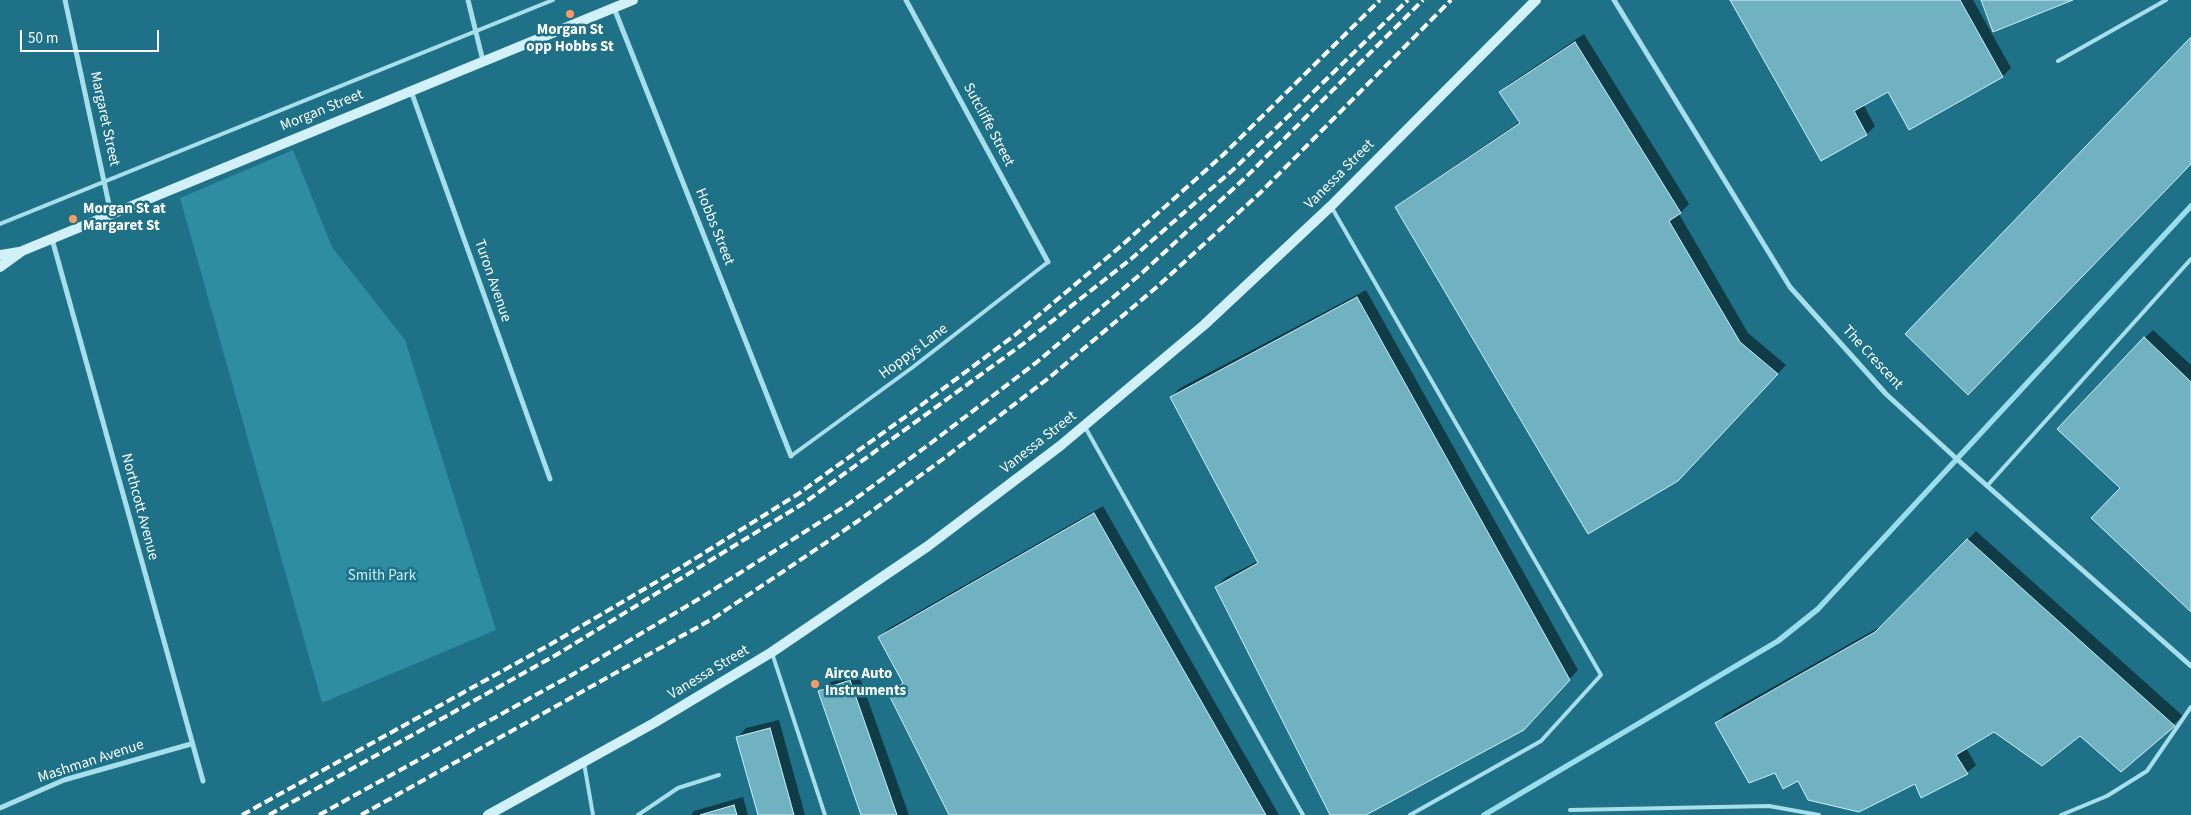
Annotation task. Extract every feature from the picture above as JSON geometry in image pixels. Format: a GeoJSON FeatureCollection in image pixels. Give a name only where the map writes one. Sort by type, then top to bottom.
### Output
{"type":"FeatureCollection","features":[{"type":"Feature","properties":{"kind":"main road","name":"Morgan Street"},"geometry":{"type":"LineString","coordinates":[[0,255],[22,251],[52,239],[633,0]]}},
{"type":"Feature","properties":{"kind":"main road","name":"Vanessa Street"},"geometry":{"type":"LineString","coordinates":[[488,815],[584,763],[772,652],[935,541],[1084,426],[1204,325],[1331,206],[1536,0]]}},
{"type":"Feature","properties":{"kind":"main road","name":"Morgan Street"},"geometry":{"type":"LineString","coordinates":[[0,266],[22,251]]}},
{"type":"Feature","properties":{"kind":"street","name":"Margaret Street"},"geometry":{"type":"LineString","coordinates":[[65,0],[111,214]]}},
{"type":"Feature","properties":{"kind":"street"},"geometry":{"type":"LineString","coordinates":[[468,0],[483,61]]}},
{"type":"Feature","properties":{"kind":"street","name":"Sutcliffe Street"},"geometry":{"type":"LineString","coordinates":[[906,0],[1048,262]]}},
{"type":"Feature","properties":{"kind":"street","name":"The Crescent"},"geometry":{"type":"LineString","coordinates":[[1614,0],[1790,288],[1886,394],[2191,666]]}},
{"type":"Feature","properties":{"kind":"street","name":"Hobbs Street"},"geometry":{"type":"LineString","coordinates":[[614,8],[791,456]]}},
{"type":"Feature","properties":{"kind":"street","name":"Turon Avenue"},"geometry":{"type":"LineString","coordinates":[[411,90],[550,479]]}},
{"type":"Feature","properties":{"kind":"street","name":"Northcott Avenue"},"geometry":{"type":"LineString","coordinates":[[52,239],[203,782]]}},
{"type":"Feature","properties":{"kind":"street","name":"Mashman Avenue"},"geometry":{"type":"LineString","coordinates":[[0,808],[64,780],[191,744]]}},
{"type":"Feature","properties":{"kind":"lane"},"geometry":{"type":"LineString","coordinates":[[0,224],[553,0]]}},
{"type":"Feature","properties":{"kind":"lane"},"geometry":{"type":"LineString","coordinates":[[2058,61],[2166,0]]}},
{"type":"Feature","properties":{"kind":"lane"},"geometry":{"type":"LineString","coordinates":[[1331,206],[1601,675],[1541,741],[1410,815]]}},
{"type":"Feature","properties":{"kind":"lane"},"geometry":{"type":"LineString","coordinates":[[1987,486],[2191,259]]}},
{"type":"Feature","properties":{"kind":"lane","name":"Hoppys Lane"},"geometry":{"type":"LineString","coordinates":[[791,456],[913,367],[1048,262]]}},
{"type":"Feature","properties":{"kind":"lane"},"geometry":{"type":"LineString","coordinates":[[1084,426],[1303,815]]}},
{"type":"Feature","properties":{"kind":"lane"},"geometry":{"type":"LineString","coordinates":[[772,652],[825,815]]}},
{"type":"Feature","properties":{"kind":"lane"},"geometry":{"type":"LineString","coordinates":[[2061,815],[2107,796],[2147,770],[2191,707]]}},
{"type":"Feature","properties":{"kind":"lane"},"geometry":{"type":"LineString","coordinates":[[584,763],[593,815]]}},
{"type":"Feature","properties":{"kind":"lane"},"geometry":{"type":"LineString","coordinates":[[638,815],[678,788],[719,774]]}},
{"type":"Feature","properties":{"kind":"lane"},"geometry":{"type":"LineString","coordinates":[[1570,810],[1768,806],[1819,815]]}},
{"type":"Feature","properties":{"kind":"green space","name":"Smith Park"},"geometry":{"type":"Polygon","coordinates":[[[293,150],[332,247],[405,340],[496,630],[322,703],[180,198],[293,150]]]}},
{"type":"Feature","properties":{"kind":"building"},"geometry":{"type":"Polygon","coordinates":[[[1730,0],[1960,0],[2003,77],[1909,130],[1888,92],[1854,111],[1867,135],[1821,161],[1730,0]]]}},
{"type":"Feature","properties":{"kind":"building"},"geometry":{"type":"Polygon","coordinates":[[[1981,0],[2073,0],[1993,32],[1981,0]]]}},
{"type":"Feature","properties":{"kind":"building"},"geometry":{"type":"Polygon","coordinates":[[[2191,37],[2191,164],[1968,395],[1905,334],[2191,37]]]}},
{"type":"Feature","properties":{"kind":"building"},"geometry":{"type":"Polygon","coordinates":[[[1575,42],[1681,213],[1669,221],[1740,342],[1778,374],[1678,481],[1588,534],[1395,207],[1520,123],[1499,92],[1575,42]]]}},
{"type":"Feature","properties":{"kind":"building"},"geometry":{"type":"Polygon","coordinates":[[[1357,297],[1570,680],[1524,730],[1366,815],[1330,815],[1215,587],[1258,563],[1170,397],[1357,297]]]}},
{"type":"Feature","properties":{"kind":"building"},"geometry":{"type":"Polygon","coordinates":[[[2144,337],[2191,382],[2191,612],[2091,518],[2120,488],[2057,429],[2144,337]]]}},
{"type":"Feature","properties":{"kind":"building"},"geometry":{"type":"Polygon","coordinates":[[[1094,513],[1266,815],[949,815],[888,693],[903,683],[878,637],[1094,513]]]}},
{"type":"Feature","properties":{"kind":"building"},"geometry":{"type":"Polygon","coordinates":[[[1967,539],[2175,726],[2121,772],[2080,736],[2042,766],[1994,732],[1956,755],[1968,774],[1921,798],[1915,784],[1859,812],[1808,800],[1798,781],[1783,789],[1775,773],[1749,783],[1715,723],[1875,632],[1967,539]]]}},
{"type":"Feature","properties":{"kind":"building"},"geometry":{"type":"Polygon","coordinates":[[[850,680],[897,815],[861,815],[818,691],[850,680]]]}},
{"type":"Feature","properties":{"kind":"building"},"geometry":{"type":"Polygon","coordinates":[[[770,728],[794,815],[758,815],[736,737],[770,728]]]}},
{"type":"Feature","properties":{"kind":"building"},"geometry":{"type":"Polygon","coordinates":[[[734,805],[737,815],[700,815],[734,805]]]}},
{"type":"Feature","properties":{"kind":"waterway"},"geometry":{"type":"LineString","coordinates":[[1484,815],[1778,641],[1818,609],[2191,206]]}},
{"type":"Feature","properties":{"kind":"railway"},"geometry":{"type":"LineString","coordinates":[[242,815],[551,644],[680,568],[798,494],[1015,335],[1121,246],[1223,155],[1380,0]]}},
{"type":"Feature","properties":{"kind":"railway"},"geometry":{"type":"LineString","coordinates":[[269,815],[556,655],[804,503],[1023,344],[1131,259],[1235,168],[1408,0]]}},
{"type":"Feature","properties":{"kind":"railway"},"geometry":{"type":"LineString","coordinates":[[319,815],[570,676],[702,597],[847,505],[931,443],[1037,362],[1143,272],[1245,178],[1423,0]]}},
{"type":"Feature","properties":{"kind":"railway"},"geometry":{"type":"LineString","coordinates":[[361,815],[714,618],[858,521],[943,459],[1050,377],[1158,286],[1261,192],[1451,0]]}},
{"type":"Feature","properties":{"kind":"place","name":"Morgan St opp Hobbs St"},"geometry":{"type":"Point","coordinates":[570,14]}},
{"type":"Feature","properties":{"kind":"place","name":"Morgan St at Margaret St"},"geometry":{"type":"Point","coordinates":[73,219]}},
{"type":"Feature","properties":{"kind":"place","name":"Airco Auto Instruments"},"geometry":{"type":"Point","coordinates":[815,684]}}]}
